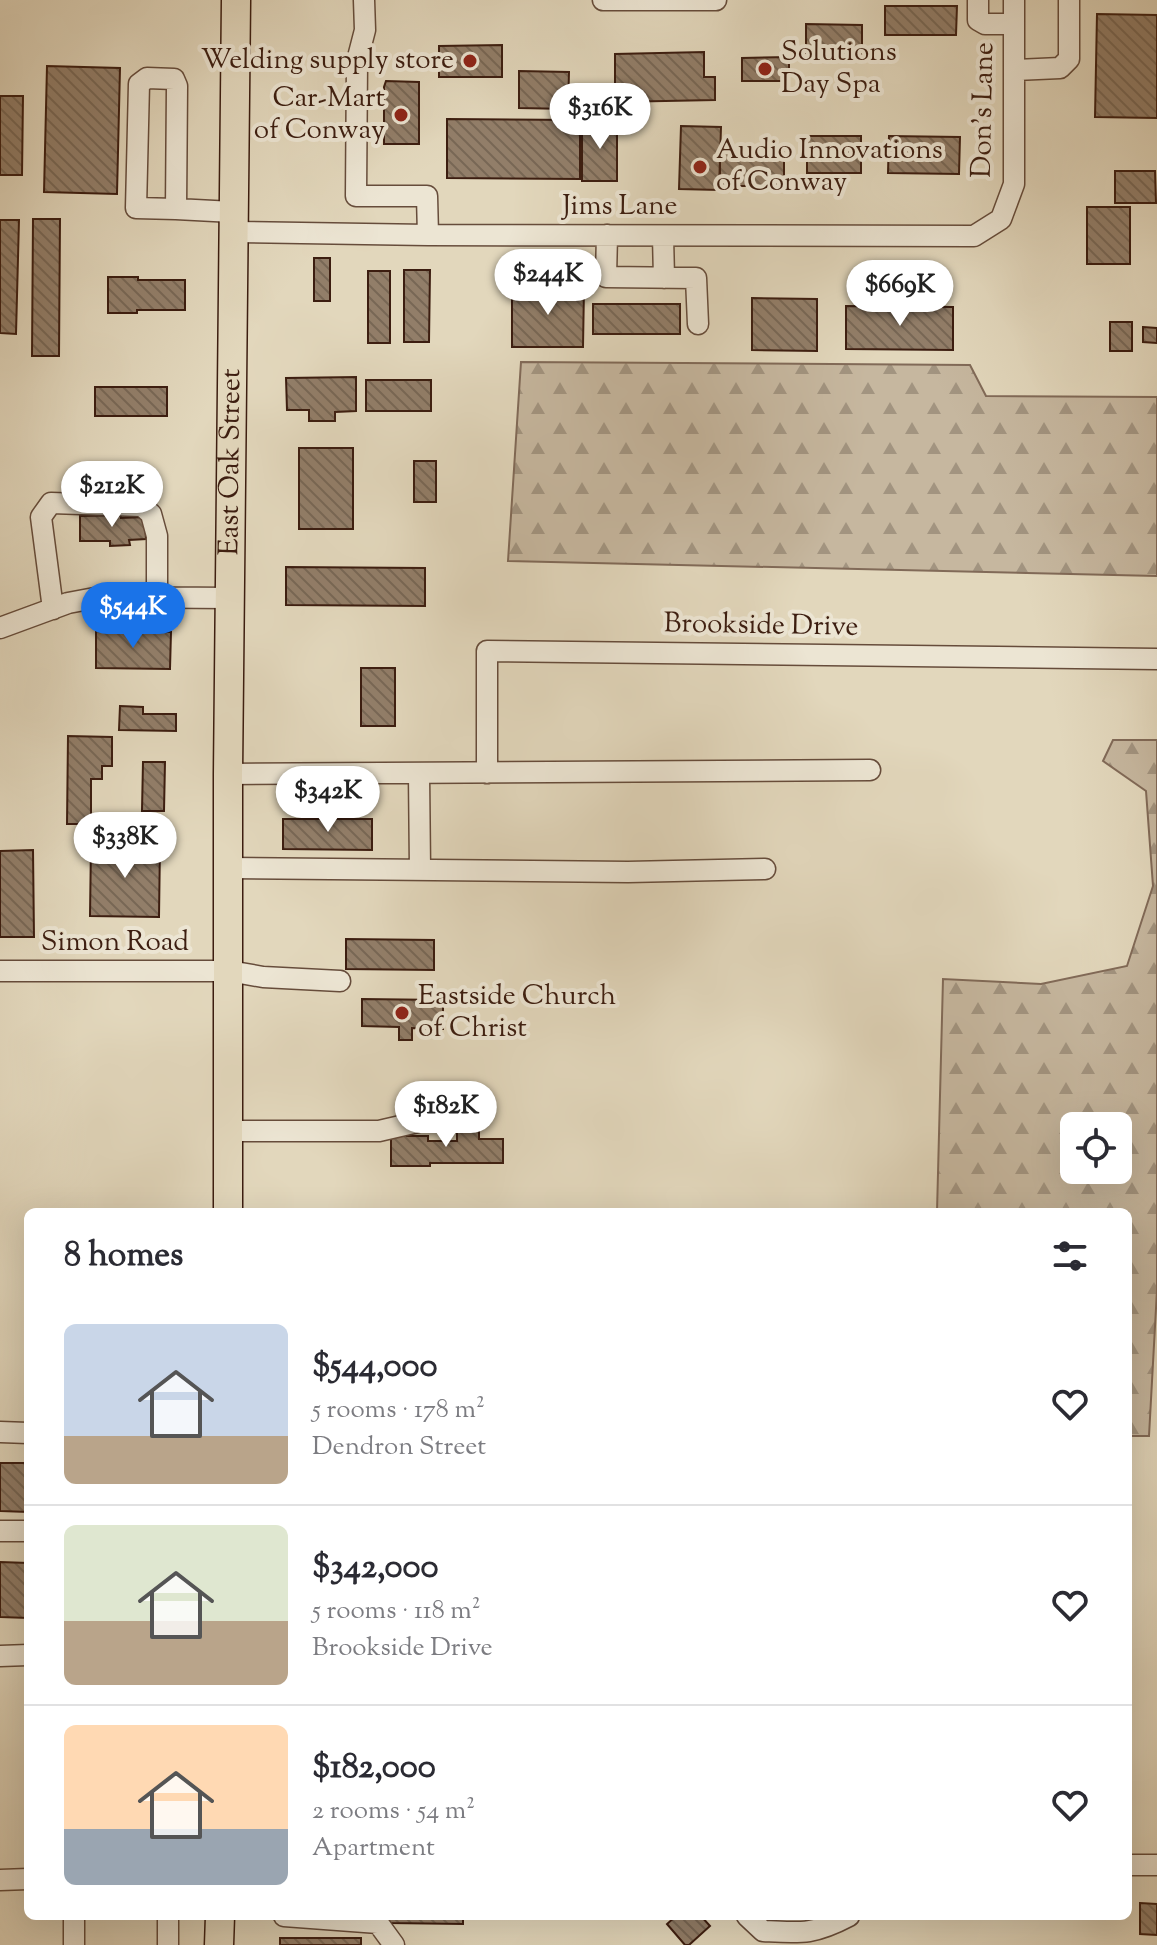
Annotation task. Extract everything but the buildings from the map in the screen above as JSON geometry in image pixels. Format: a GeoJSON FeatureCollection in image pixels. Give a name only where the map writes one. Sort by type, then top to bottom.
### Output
{"type":"FeatureCollection","features":[{"type":"Feature","properties":{"kind":"highway","name":"East Oak Street"},"geometry":{"type":"LineString","coordinates":[[228,1208],[228,774],[236,0]]}},
{"type":"Feature","properties":{"kind":"highway"},"geometry":{"type":"LineString","coordinates":[[219,1945],[220,1920]]}},
{"type":"Feature","properties":{"kind":"street"},"geometry":{"type":"LineString","coordinates":[[364,0],[365,30],[357,61],[356,196],[427,196],[428,235]]}},
{"type":"Feature","properties":{"kind":"street"},"geometry":{"type":"LineString","coordinates":[[603,0],[716,0]]}},
{"type":"Feature","properties":{"kind":"street"},"geometry":{"type":"LineString","coordinates":[[978,0],[978,20],[985,24],[1014,24]]}},
{"type":"Feature","properties":{"kind":"street","name":"Don's Lane"},"geometry":{"type":"LineString","coordinates":[[1001,219],[1014,184],[1014,0]]}},
{"type":"Feature","properties":{"kind":"street"},"geometry":{"type":"LineString","coordinates":[[1014,70],[1060,68],[1069,59],[1069,0]]}},
{"type":"Feature","properties":{"kind":"street","name":"Jims Lane"},"geometry":{"type":"LineString","coordinates":[[176,209],[177,86],[174,79],[147,78],[139,84],[136,208],[176,209],[233,222],[428,235],[974,236],[1001,219]]}},
{"type":"Feature","properties":{"kind":"street"},"geometry":{"type":"LineString","coordinates":[[607,235],[606,277],[696,278],[698,324]]}},
{"type":"Feature","properties":{"kind":"street"},"geometry":{"type":"LineString","coordinates":[[663,236],[664,278]]}},
{"type":"Feature","properties":{"kind":"street"},"geometry":{"type":"LineString","coordinates":[[53,609],[41,517],[51,503],[142,506],[151,514],[157,536],[157,597]]}},
{"type":"Feature","properties":{"kind":"street"},"geometry":{"type":"LineString","coordinates":[[0,628],[68,603],[100,597],[230,598]]}},
{"type":"Feature","properties":{"kind":"street","name":"Brookside Drive"},"geometry":{"type":"LineString","coordinates":[[487,773],[487,651],[1157,659]]}},
{"type":"Feature","properties":{"kind":"street"},"geometry":{"type":"LineString","coordinates":[[228,774],[870,770]]}},
{"type":"Feature","properties":{"kind":"street"},"geometry":{"type":"LineString","coordinates":[[419,774],[420,869]]}},
{"type":"Feature","properties":{"kind":"street"},"geometry":{"type":"LineString","coordinates":[[228,868],[628,872],[765,869]]}},
{"type":"Feature","properties":{"kind":"street","name":"Simon Road"},"geometry":{"type":"LineString","coordinates":[[0,971],[229,971],[263,977],[340,981]]}},
{"type":"Feature","properties":{"kind":"street"},"geometry":{"type":"LineString","coordinates":[[228,1131],[379,1131],[435,1118]]}},
{"type":"Feature","properties":{"kind":"street"},"geometry":{"type":"LineString","coordinates":[[0,1432],[24,1433]]}},
{"type":"Feature","properties":{"kind":"street"},"geometry":{"type":"LineString","coordinates":[[0,1531],[24,1531]]}},
{"type":"Feature","properties":{"kind":"street"},"geometry":{"type":"LineString","coordinates":[[0,1656],[24,1655]]}},
{"type":"Feature","properties":{"kind":"street"},"geometry":{"type":"LineString","coordinates":[[1132,1865],[1157,1865]]}},
{"type":"Feature","properties":{"kind":"street"},"geometry":{"type":"LineString","coordinates":[[0,1880],[24,1879]]}},
{"type":"Feature","properties":{"kind":"street"},"geometry":{"type":"LineString","coordinates":[[74,1920],[74,1945]]}},
{"type":"Feature","properties":{"kind":"street"},"geometry":{"type":"LineString","coordinates":[[168,1920],[168,1945]]}},
{"type":"Feature","properties":{"kind":"street"},"geometry":{"type":"LineString","coordinates":[[338,1920],[378,1923],[394,1945]]}},
{"type":"Feature","properties":{"kind":"street"},"geometry":{"type":"LineString","coordinates":[[750,1920],[762,1938],[808,1933],[842,1920]]}},
{"type":"Feature","properties":{"kind":"green space"},"geometry":{"type":"Polygon","coordinates":[[[521,362],[970,365],[986,396],[1157,397],[1157,576],[508,561],[521,362]]]}},
{"type":"Feature","properties":{"kind":"green space"},"geometry":{"type":"Polygon","coordinates":[[[1113,740],[1157,740],[1157,1290],[1149,1436],[1132,1436],[1132,1208],[937,1208],[943,979],[1041,984],[1127,966],[1153,886],[1146,791],[1103,761],[1113,740]]]}},
{"type":"Feature","properties":{"kind":"place","name":"Welding supply store"},"geometry":{"type":"Point","coordinates":[470,61]}},
{"type":"Feature","properties":{"kind":"place","name":"Solutions Day Spa"},"geometry":{"type":"Point","coordinates":[765,69]}},
{"type":"Feature","properties":{"kind":"place","name":"Car-Mart of Conway"},"geometry":{"type":"Point","coordinates":[401,115]}},
{"type":"Feature","properties":{"kind":"place","name":"Audio Innovations of Conway"},"geometry":{"type":"Point","coordinates":[700,167]}},
{"type":"Feature","properties":{"kind":"place","name":"Eastside Church of Christ"},"geometry":{"type":"Point","coordinates":[402,1013]}}]}
